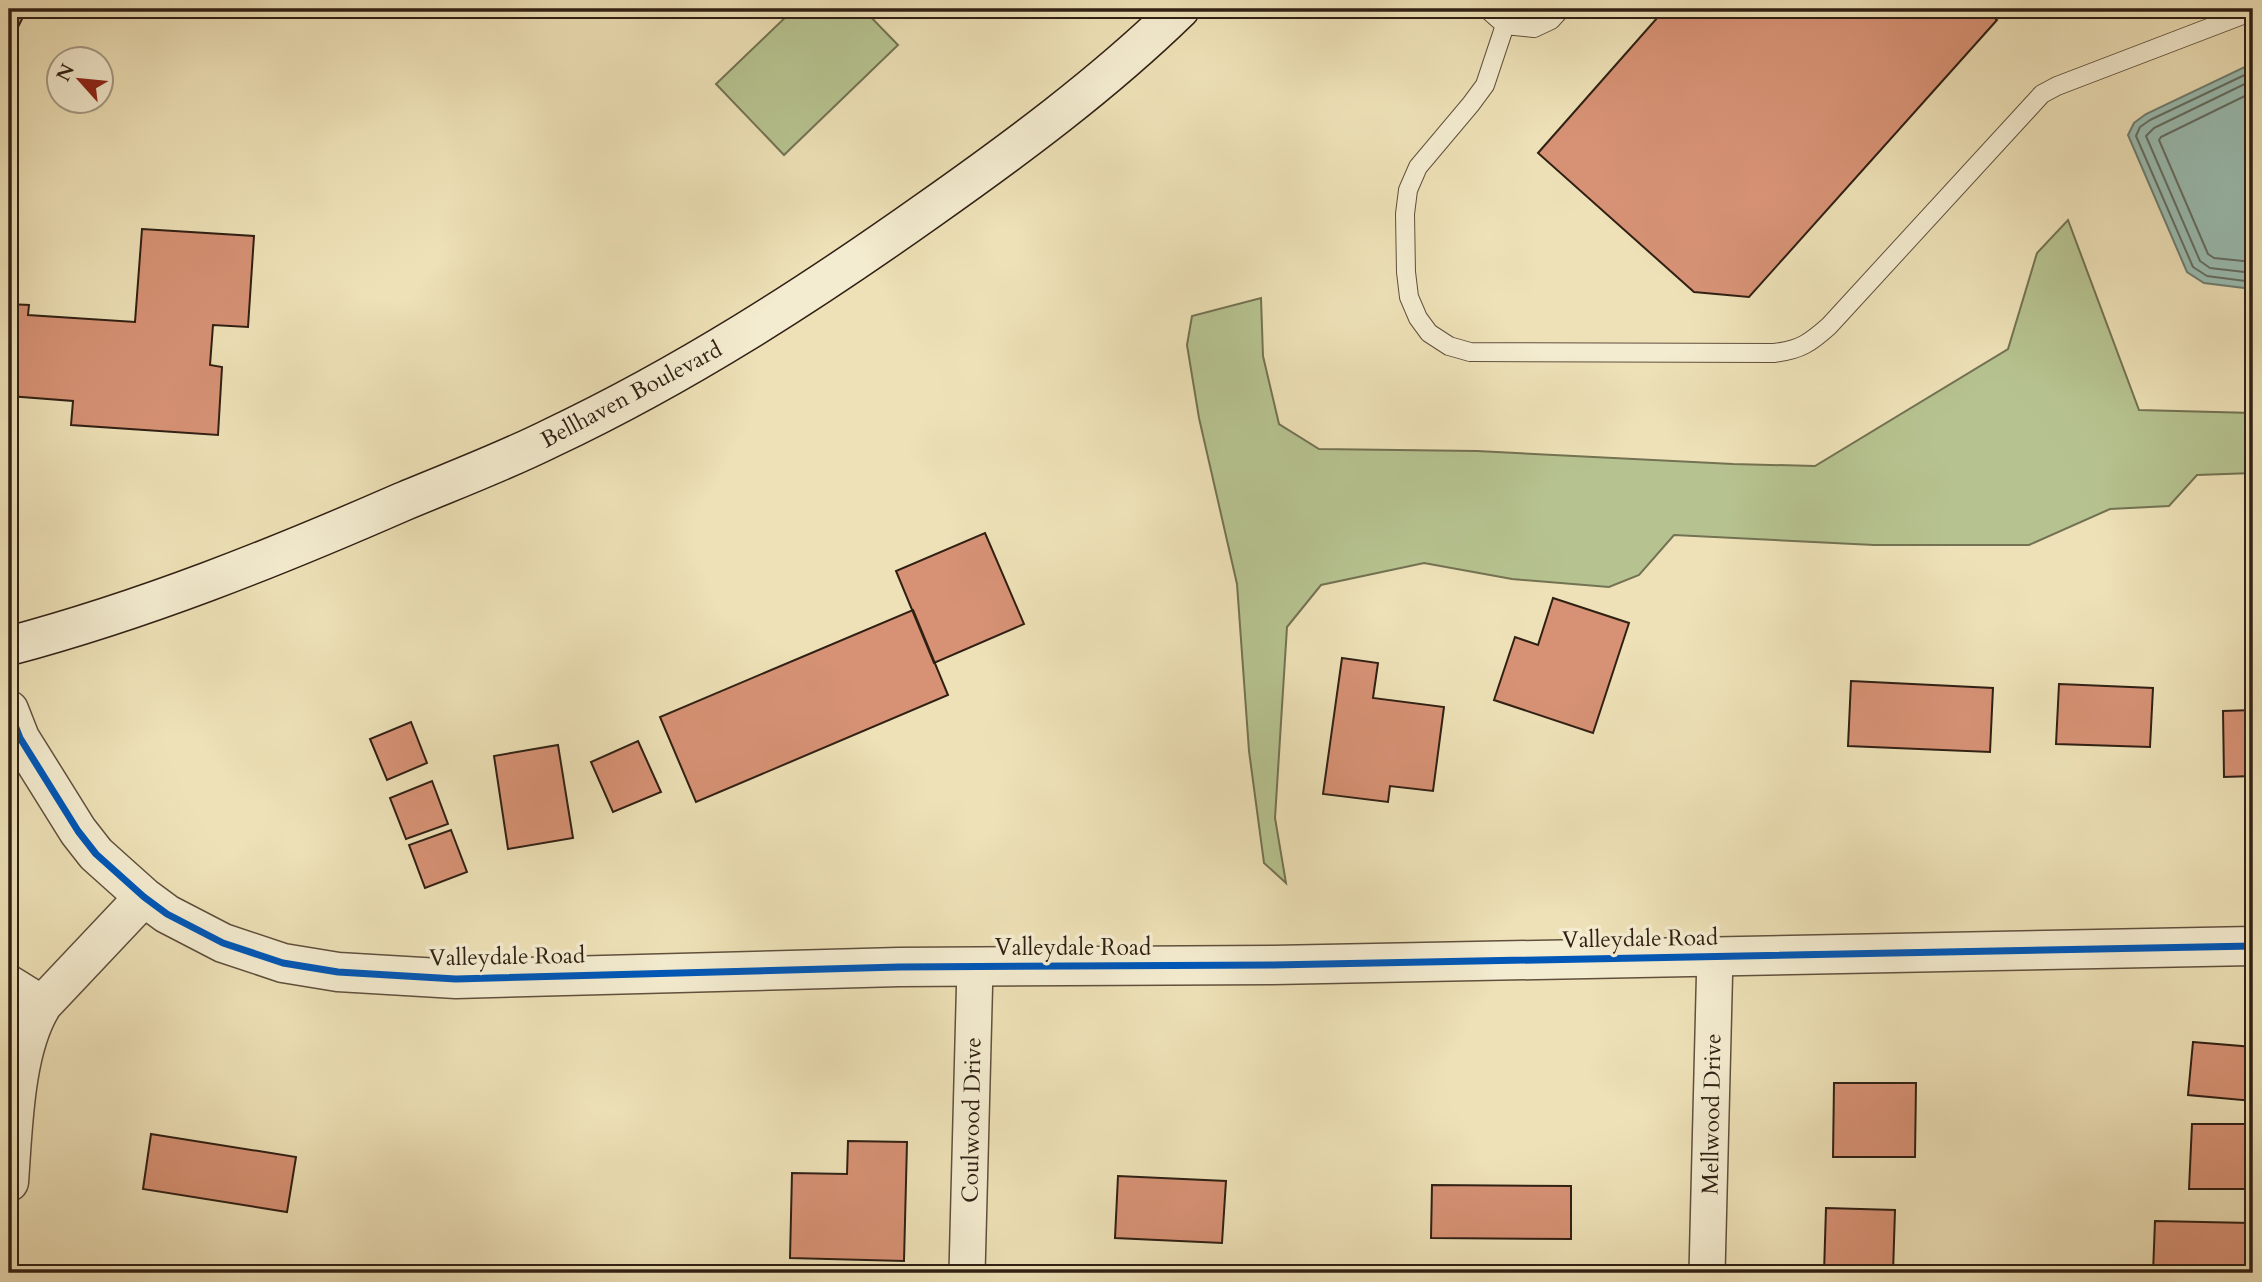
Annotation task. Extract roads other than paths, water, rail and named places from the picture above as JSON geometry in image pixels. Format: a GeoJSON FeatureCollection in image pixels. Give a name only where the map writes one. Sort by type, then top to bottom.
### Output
{"type":"FeatureCollection","features":[{"type":"Feature","properties":{"kind":"street","name":"Bellhaven Boulevard"},"geometry":{"type":"LineString","coordinates":[[9,646],[179,593],[300,547],[550,439],[688,368],[836,275],[978,176],[1088,92],[1180,9]]}},
{"type":"Feature","properties":{"kind":"street","name":"Valleydale Road"},"geometry":{"type":"LineString","coordinates":[[9,710],[20,738],[78,831],[96,854],[144,897],[167,914],[223,943],[283,963],[338,972],[456,979],[899,967],[1273,965],[2253,946]]}},
{"type":"Feature","properties":{"kind":"street"},"geometry":{"type":"LineString","coordinates":[[9,1182],[22,1058],[35,1016],[43,1004],[144,897]]}},
{"type":"Feature","properties":{"kind":"street","name":"Mellwood Drive"},"geometry":{"type":"LineString","coordinates":[[1707,1273],[1715,955]]}},
{"type":"Feature","properties":{"kind":"street","name":"Coulwood Drive"},"geometry":{"type":"LineString","coordinates":[[967,1273],[975,967]]}},
{"type":"Feature","properties":{"kind":"street"},"geometry":{"type":"LineString","coordinates":[[9,983],[43,1004]]}},
{"type":"Feature","properties":{"kind":"lane"},"geometry":{"type":"LineString","coordinates":[[1487,9],[1505,25],[1534,27],[1551,20],[1561,9]]}},
{"type":"Feature","properties":{"kind":"lane"},"geometry":{"type":"LineString","coordinates":[[1505,25],[1485,85],[1418,167],[1408,190],[1405,214],[1409,298],[1418,318],[1429,333],[1449,346],[1469,352],[1774,353],[1793,351],[1812,341],[1829,326],[2042,94],[2253,11]]}},
{"type":"Feature","properties":{"kind":"water"},"geometry":{"type":"Polygon","coordinates":[[[2253,63],[2253,289],[2204,283],[2187,272],[2128,135],[2134,123],[2146,114],[2253,63]]]}}]}
